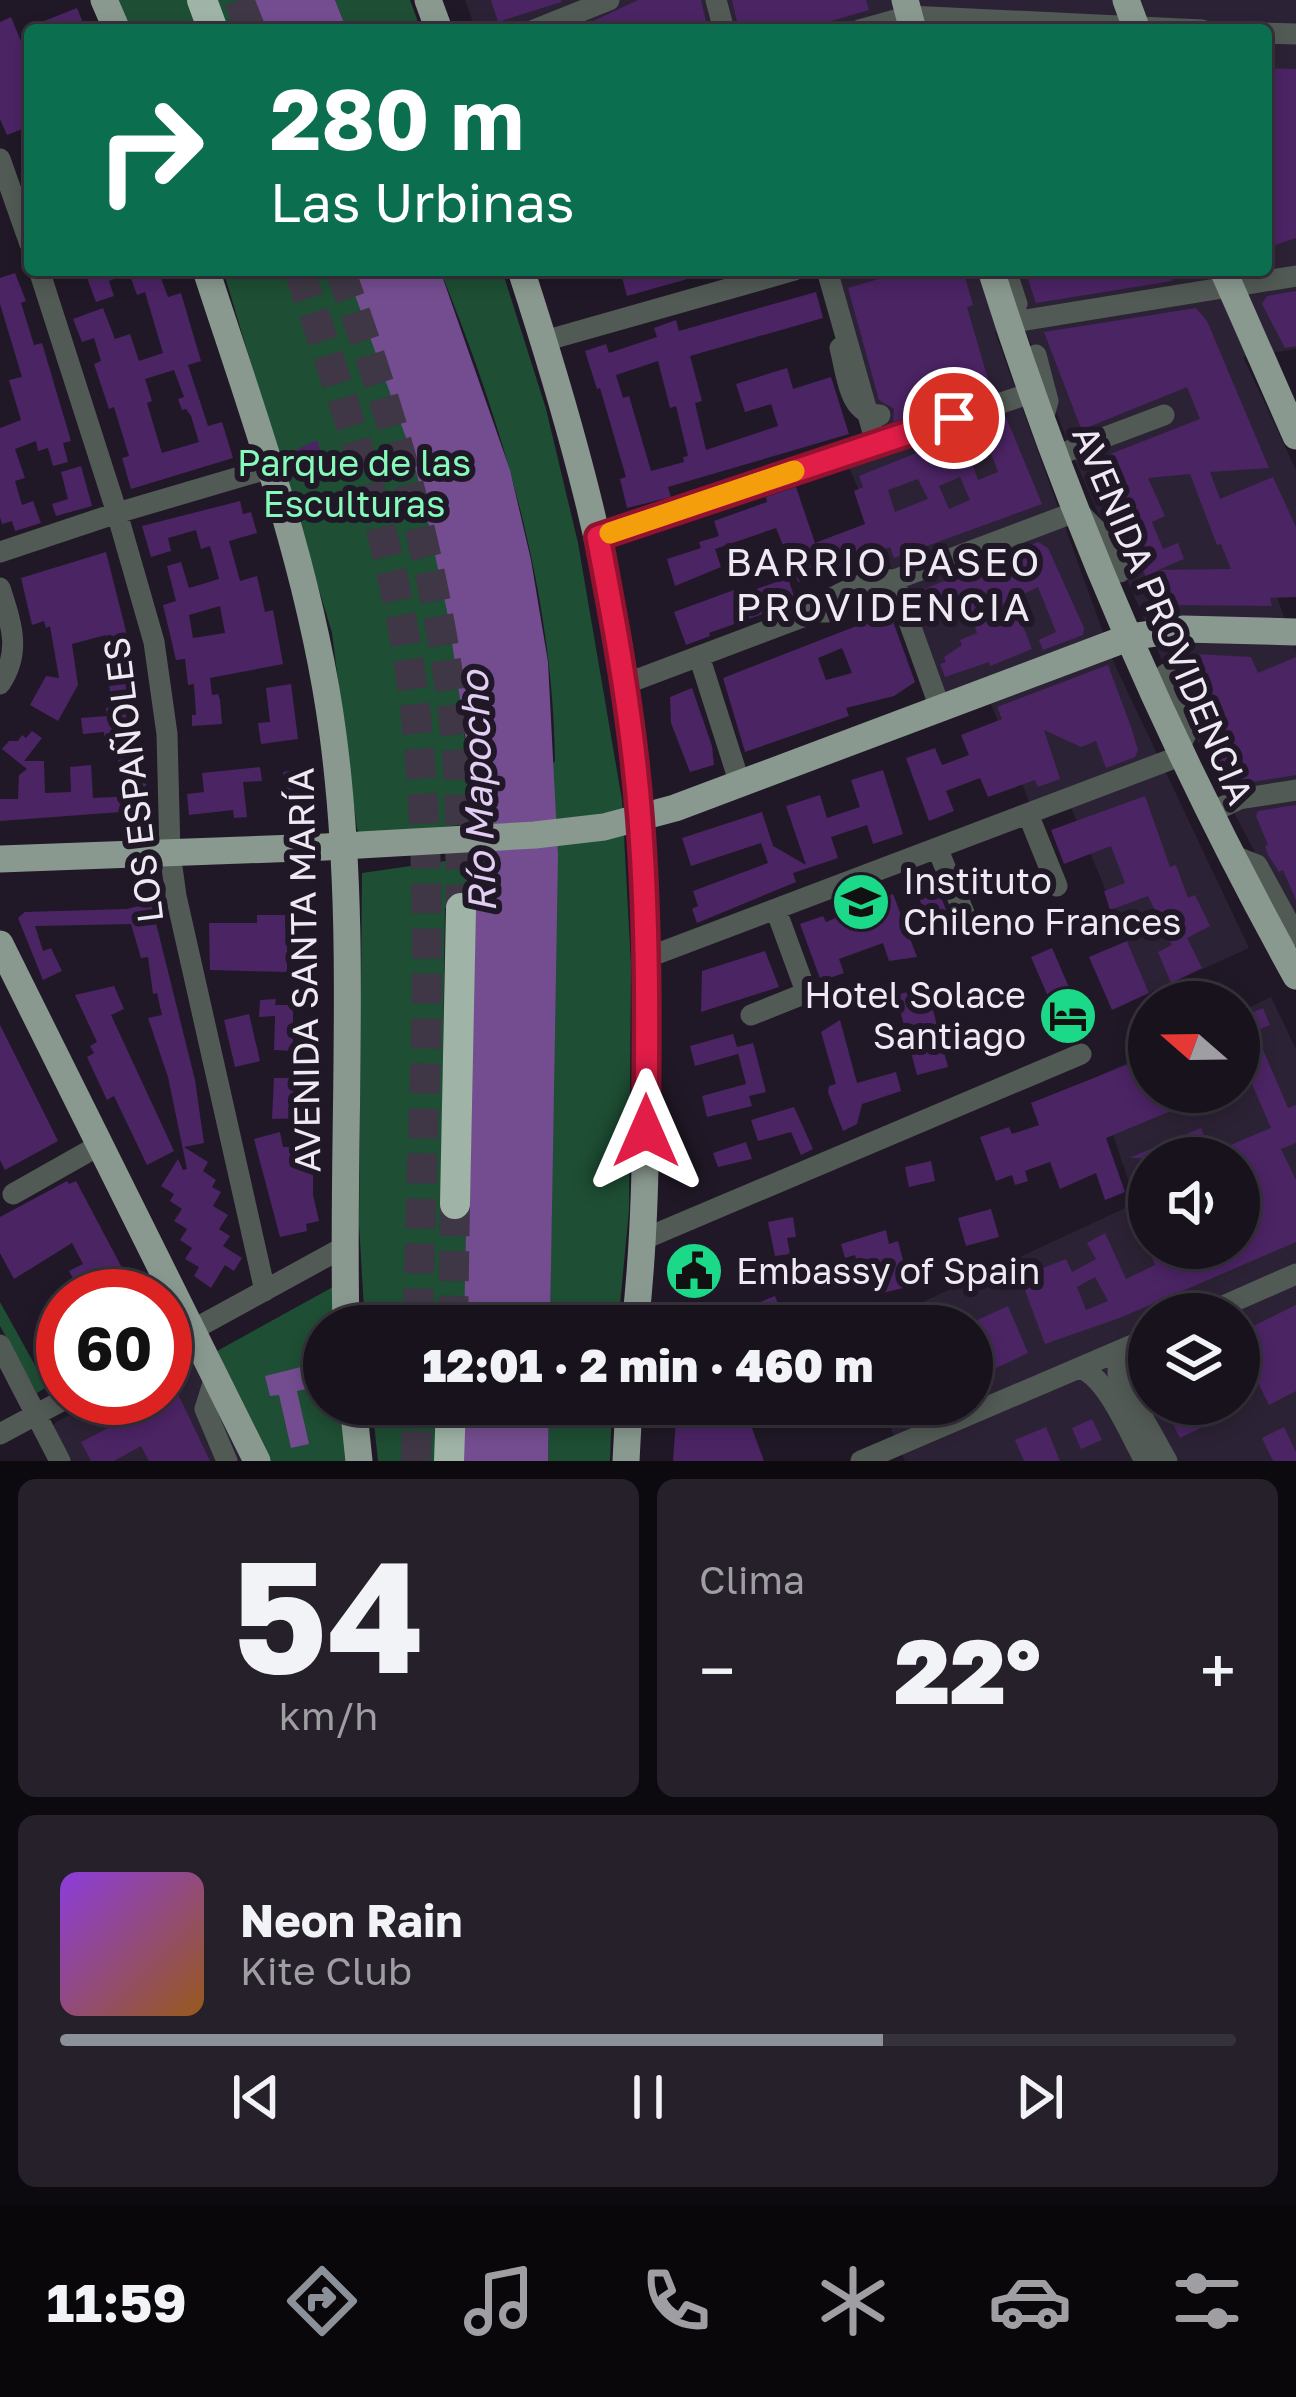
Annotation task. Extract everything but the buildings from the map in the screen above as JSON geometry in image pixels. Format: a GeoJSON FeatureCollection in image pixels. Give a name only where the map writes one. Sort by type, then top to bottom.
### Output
{"type":"FeatureCollection","features":[{"type":"Feature","properties":{"kind":"highway"},"geometry":{"type":"LineString","coordinates":[[455,1204],[461,908]]}},
{"type":"Feature","properties":{"kind":"highway"},"geometry":{"type":"LineString","coordinates":[[449,1461],[450,1425]]}},
{"type":"Feature","properties":{"kind":"main road","name":"AVENIDA SANTA MARÍA"},"geometry":{"type":"LineString","coordinates":[[208,276],[270,469],[318,643],[334,738],[347,952],[345,1305]]}},
{"type":"Feature","properties":{"kind":"main road"},"geometry":{"type":"LineString","coordinates":[[523,276],[598,537],[625,684],[640,819],[646,958],[644,1239],[637,1305]]}},
{"type":"Feature","properties":{"kind":"main road","name":"AVENIDA PROVIDENCIA"},"geometry":{"type":"LineString","coordinates":[[994,276],[1012,313],[1041,423],[1179,753],[1229,853],[1283,925],[1296,976]]}},
{"type":"Feature","properties":{"kind":"main road"},"geometry":{"type":"LineString","coordinates":[[1226,278],[1296,436]]}},
{"type":"Feature","properties":{"kind":"main road"},"geometry":{"type":"LineString","coordinates":[[0,859],[344,847],[561,832],[640,819],[1130,637],[1183,628],[1296,632]]}},
{"type":"Feature","properties":{"kind":"main road"},"geometry":{"type":"LineString","coordinates":[[0,944],[160,1269]]}},
{"type":"Feature","properties":{"kind":"main road"},"geometry":{"type":"LineString","coordinates":[[192,1332],[257,1461]]}},
{"type":"Feature","properties":{"kind":"main road"},"geometry":{"type":"LineString","coordinates":[[355,1425],[359,1461]]}},
{"type":"Feature","properties":{"kind":"main road"},"geometry":{"type":"LineString","coordinates":[[626,1461],[627,1425]]}},
{"type":"Feature","properties":{"kind":"street"},"geometry":{"type":"LineString","coordinates":[[549,24],[609,0]]}},
{"type":"Feature","properties":{"kind":"street"},"geometry":{"type":"LineString","coordinates":[[877,24],[912,12],[1070,24]]}},
{"type":"Feature","properties":{"kind":"street"},"geometry":{"type":"LineString","coordinates":[[2,170],[24,228]]}},
{"type":"Feature","properties":{"kind":"street","name":"LOS ESPAÑOLES"},"geometry":{"type":"LineString","coordinates":[[41,276],[117,513],[160,674],[170,854],[265,1291]]}},
{"type":"Feature","properties":{"kind":"street"},"geometry":{"type":"LineString","coordinates":[[544,341],[755,276]]}},
{"type":"Feature","properties":{"kind":"street"},"geometry":{"type":"LineString","coordinates":[[1007,276],[1012,313],[1226,278],[1296,276]]}},
{"type":"Feature","properties":{"kind":"street"},"geometry":{"type":"LineString","coordinates":[[829,277],[858,409],[876,428]]}},
{"type":"Feature","properties":{"kind":"street"},"geometry":{"type":"LineString","coordinates":[[1036,355],[1048,401],[1041,423]]}},
{"type":"Feature","properties":{"kind":"street"},"geometry":{"type":"LineString","coordinates":[[598,537],[876,428],[1031,393]]}},
{"type":"Feature","properties":{"kind":"street"},"geometry":{"type":"LineString","coordinates":[[1055,456],[1164,415]]}},
{"type":"Feature","properties":{"kind":"street"},"geometry":{"type":"LineString","coordinates":[[0,552],[270,469]]}},
{"type":"Feature","properties":{"kind":"street"},"geometry":{"type":"LineString","coordinates":[[625,684],[883,591],[894,580],[1078,511],[1102,536],[1120,572]]}},
{"type":"Feature","properties":{"kind":"street"},"geometry":{"type":"LineString","coordinates":[[894,580],[940,708]]}},
{"type":"Feature","properties":{"kind":"street"},"geometry":{"type":"LineString","coordinates":[[0,588],[15,642],[12,662],[0,684]]}},
{"type":"Feature","properties":{"kind":"street"},"geometry":{"type":"LineString","coordinates":[[699,656],[740,784]]}},
{"type":"Feature","properties":{"kind":"street"},"geometry":{"type":"LineString","coordinates":[[646,958],[938,850],[1179,753],[1189,728],[1166,674]]}},
{"type":"Feature","properties":{"kind":"street"},"geometry":{"type":"LineString","coordinates":[[1208,814],[1239,799],[1296,790]]}},
{"type":"Feature","properties":{"kind":"street"},"geometry":{"type":"LineString","coordinates":[[1028,814],[1057,886]]}},
{"type":"Feature","properties":{"kind":"street"},"geometry":{"type":"LineString","coordinates":[[938,850],[969,925]]}},
{"type":"Feature","properties":{"kind":"street"},"geometry":{"type":"LineString","coordinates":[[751,1015],[801,995],[805,989],[776,910]]}},
{"type":"Feature","properties":{"kind":"street"},"geometry":{"type":"LineString","coordinates":[[644,1239],[1081,1054]]}},
{"type":"Feature","properties":{"kind":"street"},"geometry":{"type":"LineString","coordinates":[[13,1194],[98,1146]]}},
{"type":"Feature","properties":{"kind":"street"},"geometry":{"type":"LineString","coordinates":[[192,1329],[344,1247]]}},
{"type":"Feature","properties":{"kind":"street"},"geometry":{"type":"LineString","coordinates":[[1252,1293],[1296,1274]]}},
{"type":"Feature","properties":{"kind":"street"},"geometry":{"type":"LineString","coordinates":[[0,1345],[36,1415],[0,1434]]}},
{"type":"Feature","properties":{"kind":"street"},"geometry":{"type":"LineString","coordinates":[[861,1461],[1128,1348]]}},
{"type":"Feature","properties":{"kind":"street"},"geometry":{"type":"LineString","coordinates":[[1119,1352],[1120,1397],[1145,1461]]}},
{"type":"Feature","properties":{"kind":"street"},"geometry":{"type":"LineString","coordinates":[[1079,1368],[1120,1397],[1167,1461]]}},
{"type":"Feature","properties":{"kind":"street"},"geometry":{"type":"LineString","coordinates":[[214,1377],[205,1409],[227,1461]]}},
{"type":"Feature","properties":{"kind":"street"},"geometry":{"type":"LineString","coordinates":[[41,1425],[60,1461]]}},
{"type":"Feature","properties":{"kind":"shaded area"},"geometry":{"type":"Polygon","coordinates":[[[465,0],[1296,0],[1296,349],[1243,357],[1296,470],[1296,543],[1259,546],[1296,651],[1296,933],[1196,738],[1071,451],[1024,326],[995,332],[1114,663],[1249,948],[1176,981],[1144,981],[1064,791],[1030,804],[983,683],[937,698],[889,562],[841,448],[880,436],[835,276],[1272,276],[1272,24],[474,24],[465,0]]]}},
{"type":"Feature","properties":{"kind":"shaded area"},"geometry":{"type":"Polygon","coordinates":[[[1271,997],[1296,1049],[1296,1461],[905,1461],[889,1425],[993,1425],[993,1305],[916,1305],[1128,1207],[1128,1269],[1260,1269],[1260,1137],[1128,1137],[1128,1179],[1094,1078],[1128,1063],[1128,1113],[1260,1113],[1260,1002],[1271,997]]]}},
{"type":"Feature","properties":{"kind":"shaded area"},"geometry":{"type":"Polygon","coordinates":[[[192,1352],[246,1461],[68,1461],[53,1426],[192,1425],[192,1352]]]}},
{"type":"Feature","properties":{"kind":"green space"},"geometry":{"type":"Polygon","coordinates":[[[115,0],[244,0],[254,24],[125,24],[115,0]]]}},
{"type":"Feature","properties":{"kind":"green space"},"geometry":{"type":"Polygon","coordinates":[[[335,0],[410,0],[419,24],[345,24],[335,0]]]}},
{"type":"Feature","properties":{"kind":"green space","name":"Parque de las Esculturas"},"geometry":{"type":"Polygon","coordinates":[[[225,276],[348,276],[404,429],[434,544],[458,684],[472,824],[360,834],[332,633],[225,276]]]}},
{"type":"Feature","properties":{"kind":"green space"},"geometry":{"type":"Polygon","coordinates":[[[442,276],[504,276],[546,409],[578,543],[622,800],[631,965],[629,1210],[620,1305],[550,1305],[556,817],[476,860],[555,761],[545,635],[534,572],[484,388],[442,276]]]}},
{"type":"Feature","properties":{"kind":"green space"},"geometry":{"type":"Polygon","coordinates":[[[473,857],[473,908],[445,908],[441,1202],[468,1205],[465,1305],[364,1305],[359,1224],[362,873],[473,857]]]}},
{"type":"Feature","properties":{"kind":"green space"},"geometry":{"type":"Polygon","coordinates":[[[333,1287],[334,1305],[303,1305],[303,1425],[345,1425],[349,1461],[270,1461],[217,1351],[333,1287]]]}},
{"type":"Feature","properties":{"kind":"green space"},"geometry":{"type":"Polygon","coordinates":[[[0,1302],[36,1367],[36,1391],[0,1326],[0,1302]]]}},
{"type":"Feature","properties":{"kind":"green space"},"geometry":{"type":"Polygon","coordinates":[[[374,1425],[436,1425],[435,1461],[378,1461],[374,1425]]]}},
{"type":"Feature","properties":{"kind":"green space"},"geometry":{"type":"Polygon","coordinates":[[[549,1425],[611,1425],[610,1461],[548,1461],[549,1425]]]}},
{"type":"Feature","properties":{"kind":"water"},"geometry":{"type":"Polygon","coordinates":[[[244,0],[335,0],[345,24],[254,24],[244,0]]]}},
{"type":"Feature","properties":{"kind":"water","name":"Río Mapocho"},"geometry":{"type":"Polygon","coordinates":[[[348,276],[442,276],[510,470],[531,560],[548,662],[558,855],[550,1305],[464,1305],[473,908],[467,749],[449,621],[423,498],[348,276]]]}},
{"type":"Feature","properties":{"kind":"water"},"geometry":{"type":"Polygon","coordinates":[[[301,1367],[303,1390],[297,1391],[309,1444],[291,1448],[279,1395],[270,1396],[265,1376],[301,1367]]]}},
{"type":"Feature","properties":{"kind":"water"},"geometry":{"type":"Polygon","coordinates":[[[462,1425],[549,1425],[548,1461],[462,1461],[462,1425]]]}},
{"type":"Feature","properties":{"kind":"tunnel"},"geometry":{"type":"LineString","coordinates":[[239,0],[249,24]]}},
{"type":"Feature","properties":{"kind":"tunnel"},"geometry":{"type":"LineString","coordinates":[[301,276],[377,513],[400,613],[419,745],[427,994],[419,1305]]}},
{"type":"Feature","properties":{"kind":"tunnel"},"geometry":{"type":"LineString","coordinates":[[342,276],[397,444],[439,621],[458,763],[461,908]]}},
{"type":"Feature","properties":{"kind":"tunnel"},"geometry":{"type":"LineString","coordinates":[[453,1305],[455,1204]]}},
{"type":"Feature","properties":{"kind":"tunnel"},"geometry":{"type":"LineString","coordinates":[[416,1461],[417,1425]]}},
{"type":"Feature","properties":{"kind":"slow traffic"},"geometry":{"type":"LineString","coordinates":[[610,533],[794,471]]}},
{"type":"Feature","properties":{"kind":"place","name":"Instituto Chileno Frances"},"geometry":{"type":"Point","coordinates":[861,902]}},
{"type":"Feature","properties":{"kind":"place","name":"Hotel Solace Santiago"},"geometry":{"type":"Point","coordinates":[1068,1016]}},
{"type":"Feature","properties":{"kind":"place","name":"Embassy of Spain"},"geometry":{"type":"Point","coordinates":[694,1271]}},
{"type":"Feature","properties":{"kind":"district","name":"BARRIO PASEO PROVIDENCIA"},"geometry":{"type":"Point","coordinates":[884,584]}},
{"type":"Feature","properties":{"kind":"route"},"geometry":{"type":"LineString","coordinates":[[646,1131],[640,819],[625,684],[598,537],[954,418]]}}]}
